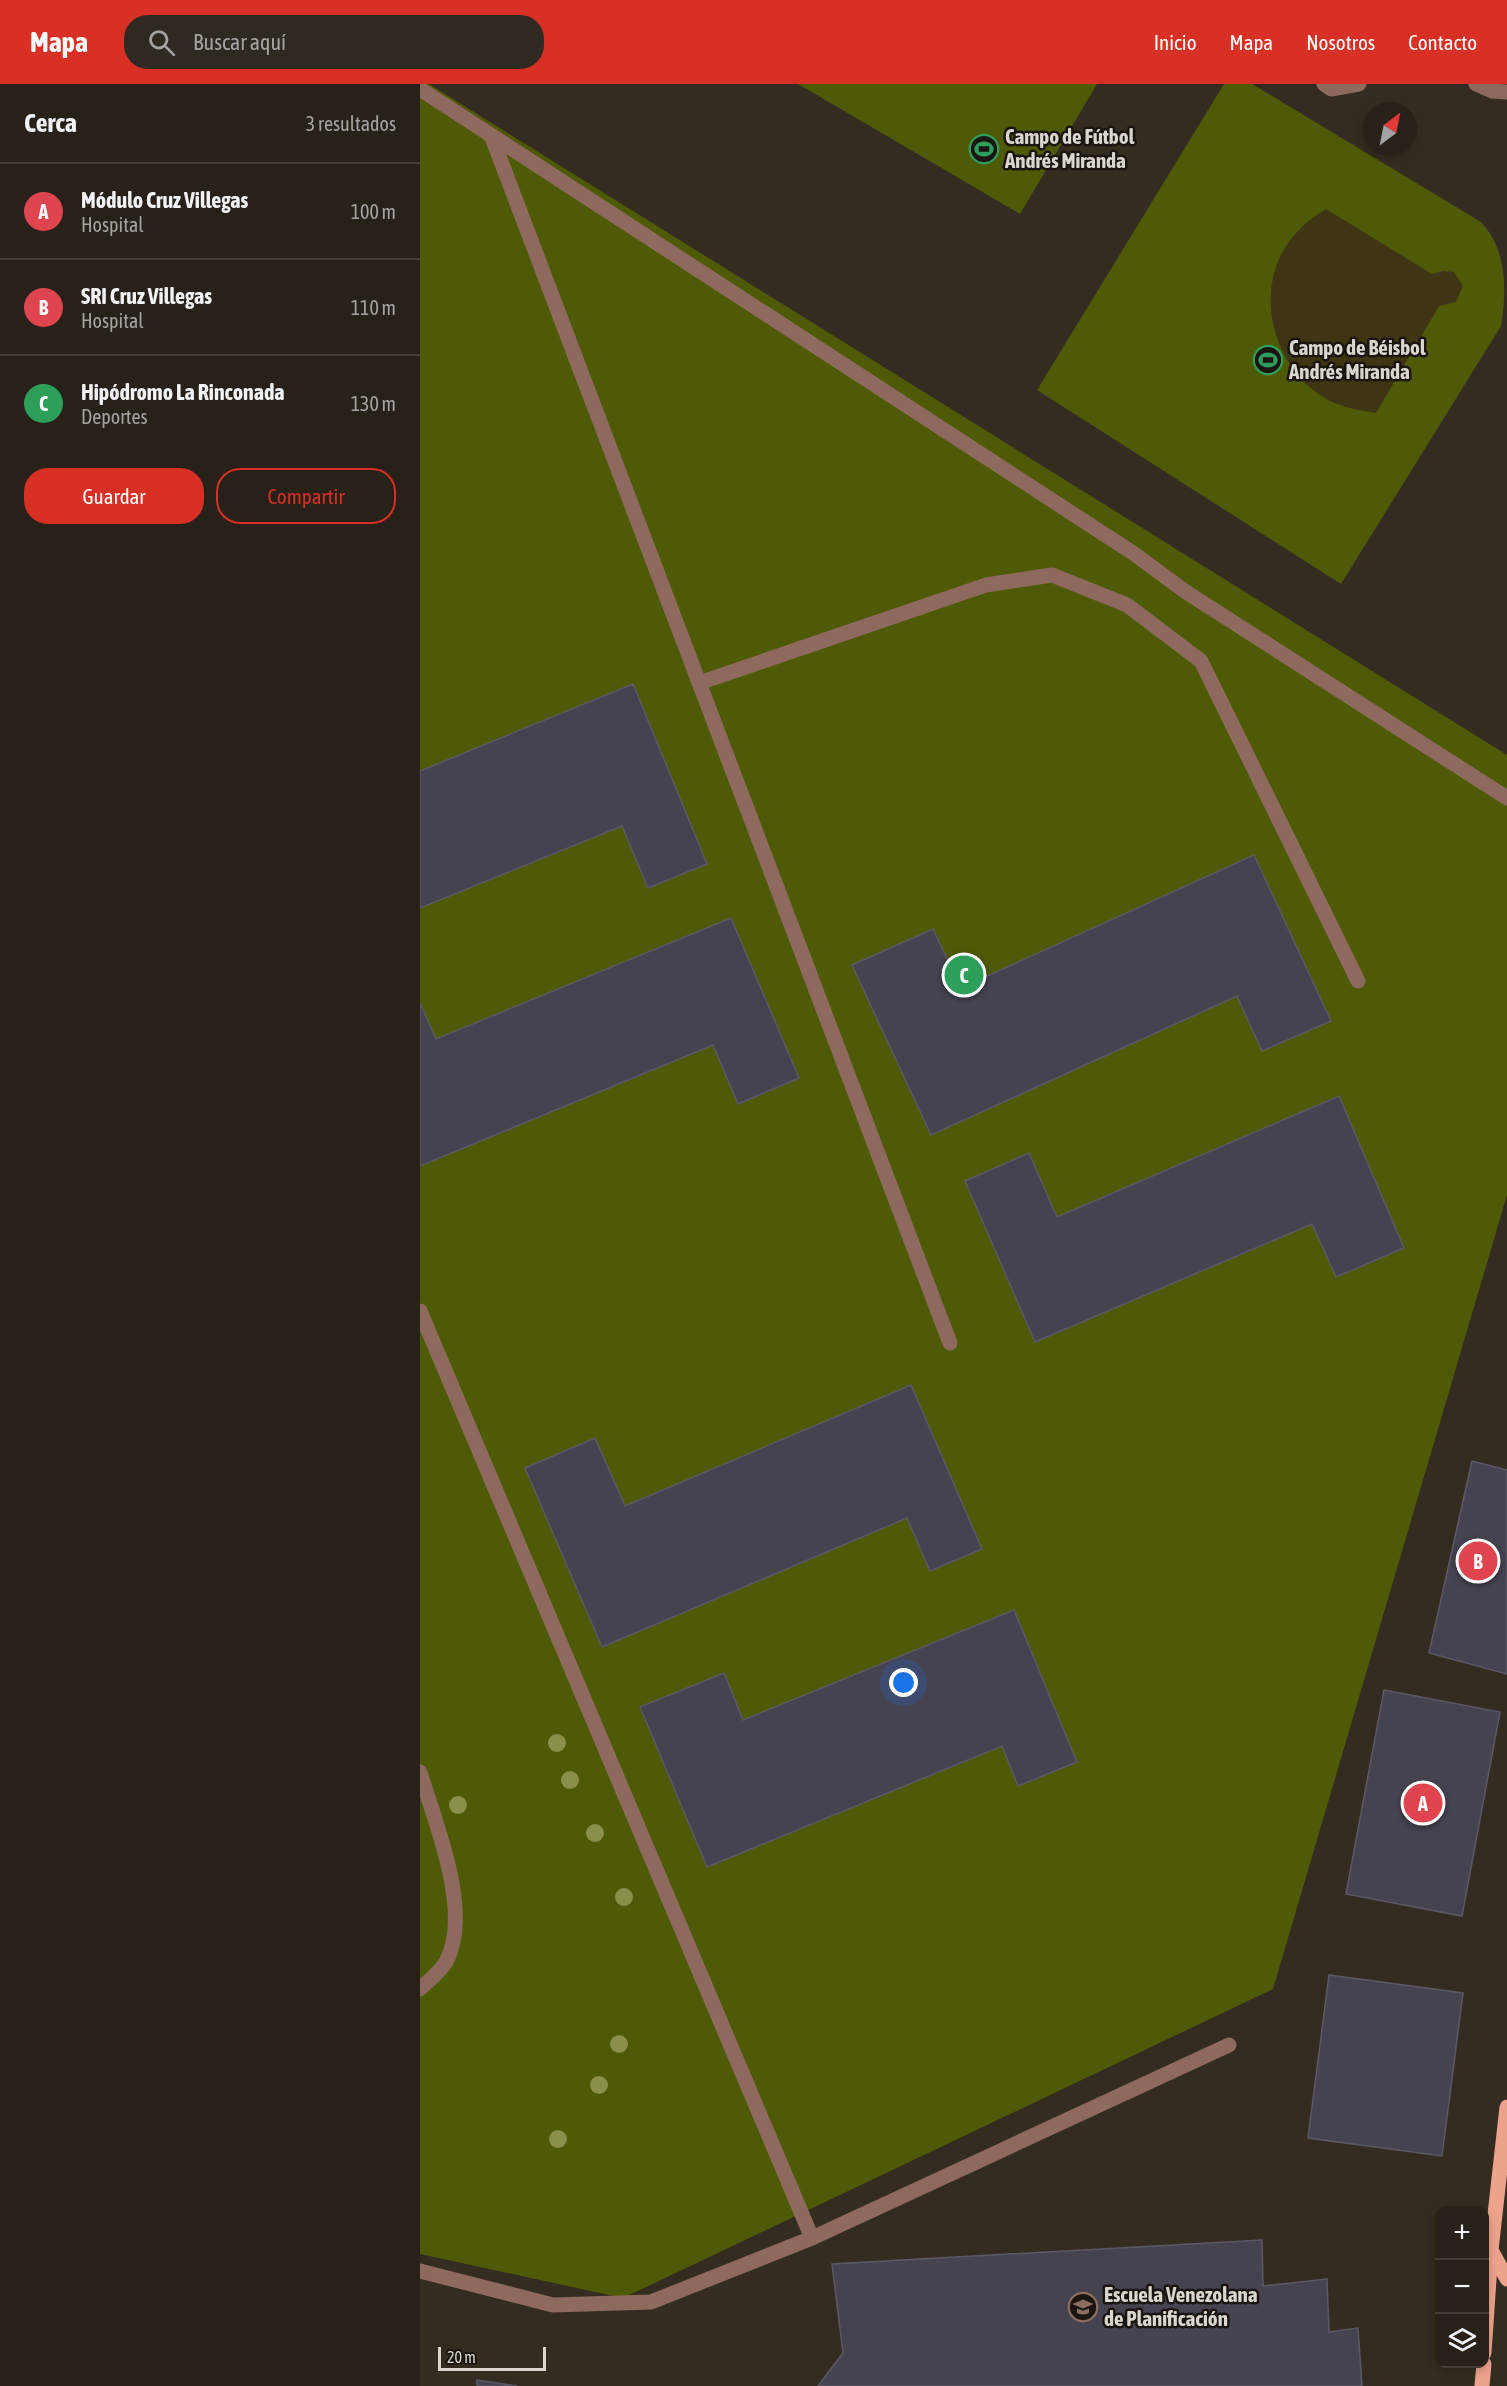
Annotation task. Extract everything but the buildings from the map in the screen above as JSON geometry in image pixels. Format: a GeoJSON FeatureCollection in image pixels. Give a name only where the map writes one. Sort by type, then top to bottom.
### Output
{"type":"FeatureCollection","features":[{"type":"Feature","properties":{"kind":"main road"},"geometry":{"type":"LineString","coordinates":[[1487,2314],[1491,2250],[1507,2107]]}},
{"type":"Feature","properties":{"kind":"main road"},"geometry":{"type":"LineString","coordinates":[[1491,2250],[1507,2279]]}},
{"type":"Feature","properties":{"kind":"lane"},"geometry":{"type":"LineString","coordinates":[[1324,84],[1331,89],[1359,84]]}},
{"type":"Feature","properties":{"kind":"lane"},"geometry":{"type":"LineString","coordinates":[[1476,84],[1492,91],[1507,92]]}},
{"type":"Feature","properties":{"kind":"lane"},"geometry":{"type":"LineString","coordinates":[[420,89],[1123,546],[1186,592],[1507,798]]}},
{"type":"Feature","properties":{"kind":"lane"},"geometry":{"type":"LineString","coordinates":[[491,135],[950,1343]]}},
{"type":"Feature","properties":{"kind":"lane"},"geometry":{"type":"LineString","coordinates":[[699,683],[986,585],[1052,574],[1127,605],[1202,661],[1358,981]]}},
{"type":"Feature","properties":{"kind":"lane"},"geometry":{"type":"LineString","coordinates":[[420,1311],[812,2238]]}},
{"type":"Feature","properties":{"kind":"lane"},"geometry":{"type":"LineString","coordinates":[[420,1772],[452,1882],[456,1924],[446,1962],[420,1989]]}},
{"type":"Feature","properties":{"kind":"lane"},"geometry":{"type":"LineString","coordinates":[[420,2271],[553,2305],[651,2302],[812,2238],[1229,2045]]}},
{"type":"Feature","properties":{"kind":"green space"},"geometry":{"type":"Polygon","coordinates":[[[420,84],[429,84],[1507,755],[1507,1195],[1273,1989],[623,2298],[420,2254],[420,84]]]}},
{"type":"Feature","properties":{"kind":"green space","name":"Campo de Fútbol Andrés Miranda"},"geometry":{"type":"Polygon","coordinates":[[[798,84],[1097,84],[1020,214],[798,84]]]}},
{"type":"Feature","properties":{"kind":"green space","name":"Campo de Béisbol Andrés Miranda"},"geometry":{"type":"Polygon","coordinates":[[[1224,84],[1252,84],[1363,151],[1363,156],[1371,156],[1481,222],[1490,233],[1500,258],[1504,285],[1501,326],[1341,584],[1037,390],[1224,84]]]}},
{"type":"Feature","properties":{"kind":"sand"},"geometry":{"type":"Polygon","coordinates":[[[1326,209],[1432,274],[1443,271],[1454,272],[1463,286],[1456,302],[1439,306],[1376,413],[1335,403],[1304,382],[1289,363],[1278,341],[1272,318],[1271,294],[1275,271],[1284,249],[1303,226],[1326,209]]]}},
{"type":"Feature","properties":{"kind":"place","name":"Campo de Fútbol Andrés Miranda"},"geometry":{"type":"Point","coordinates":[984,149]}},
{"type":"Feature","properties":{"kind":"place","name":"Campo de Béisbol Andrés Miranda"},"geometry":{"type":"Point","coordinates":[1268,360]}},
{"type":"Feature","properties":{"kind":"place","name":"Hipódromo La Rinconada"},"geometry":{"type":"Point","coordinates":[964,975]}},
{"type":"Feature","properties":{"kind":"place","name":"SRI Cruz Villegas"},"geometry":{"type":"Point","coordinates":[1478,1561]}},
{"type":"Feature","properties":{"kind":"place","name":"Módulo Cruz Villegas"},"geometry":{"type":"Point","coordinates":[1423,1803]}},
{"type":"Feature","properties":{"kind":"place","name":"Escuela Venezolana de Planificación"},"geometry":{"type":"Point","coordinates":[1083,2307]}}]}
